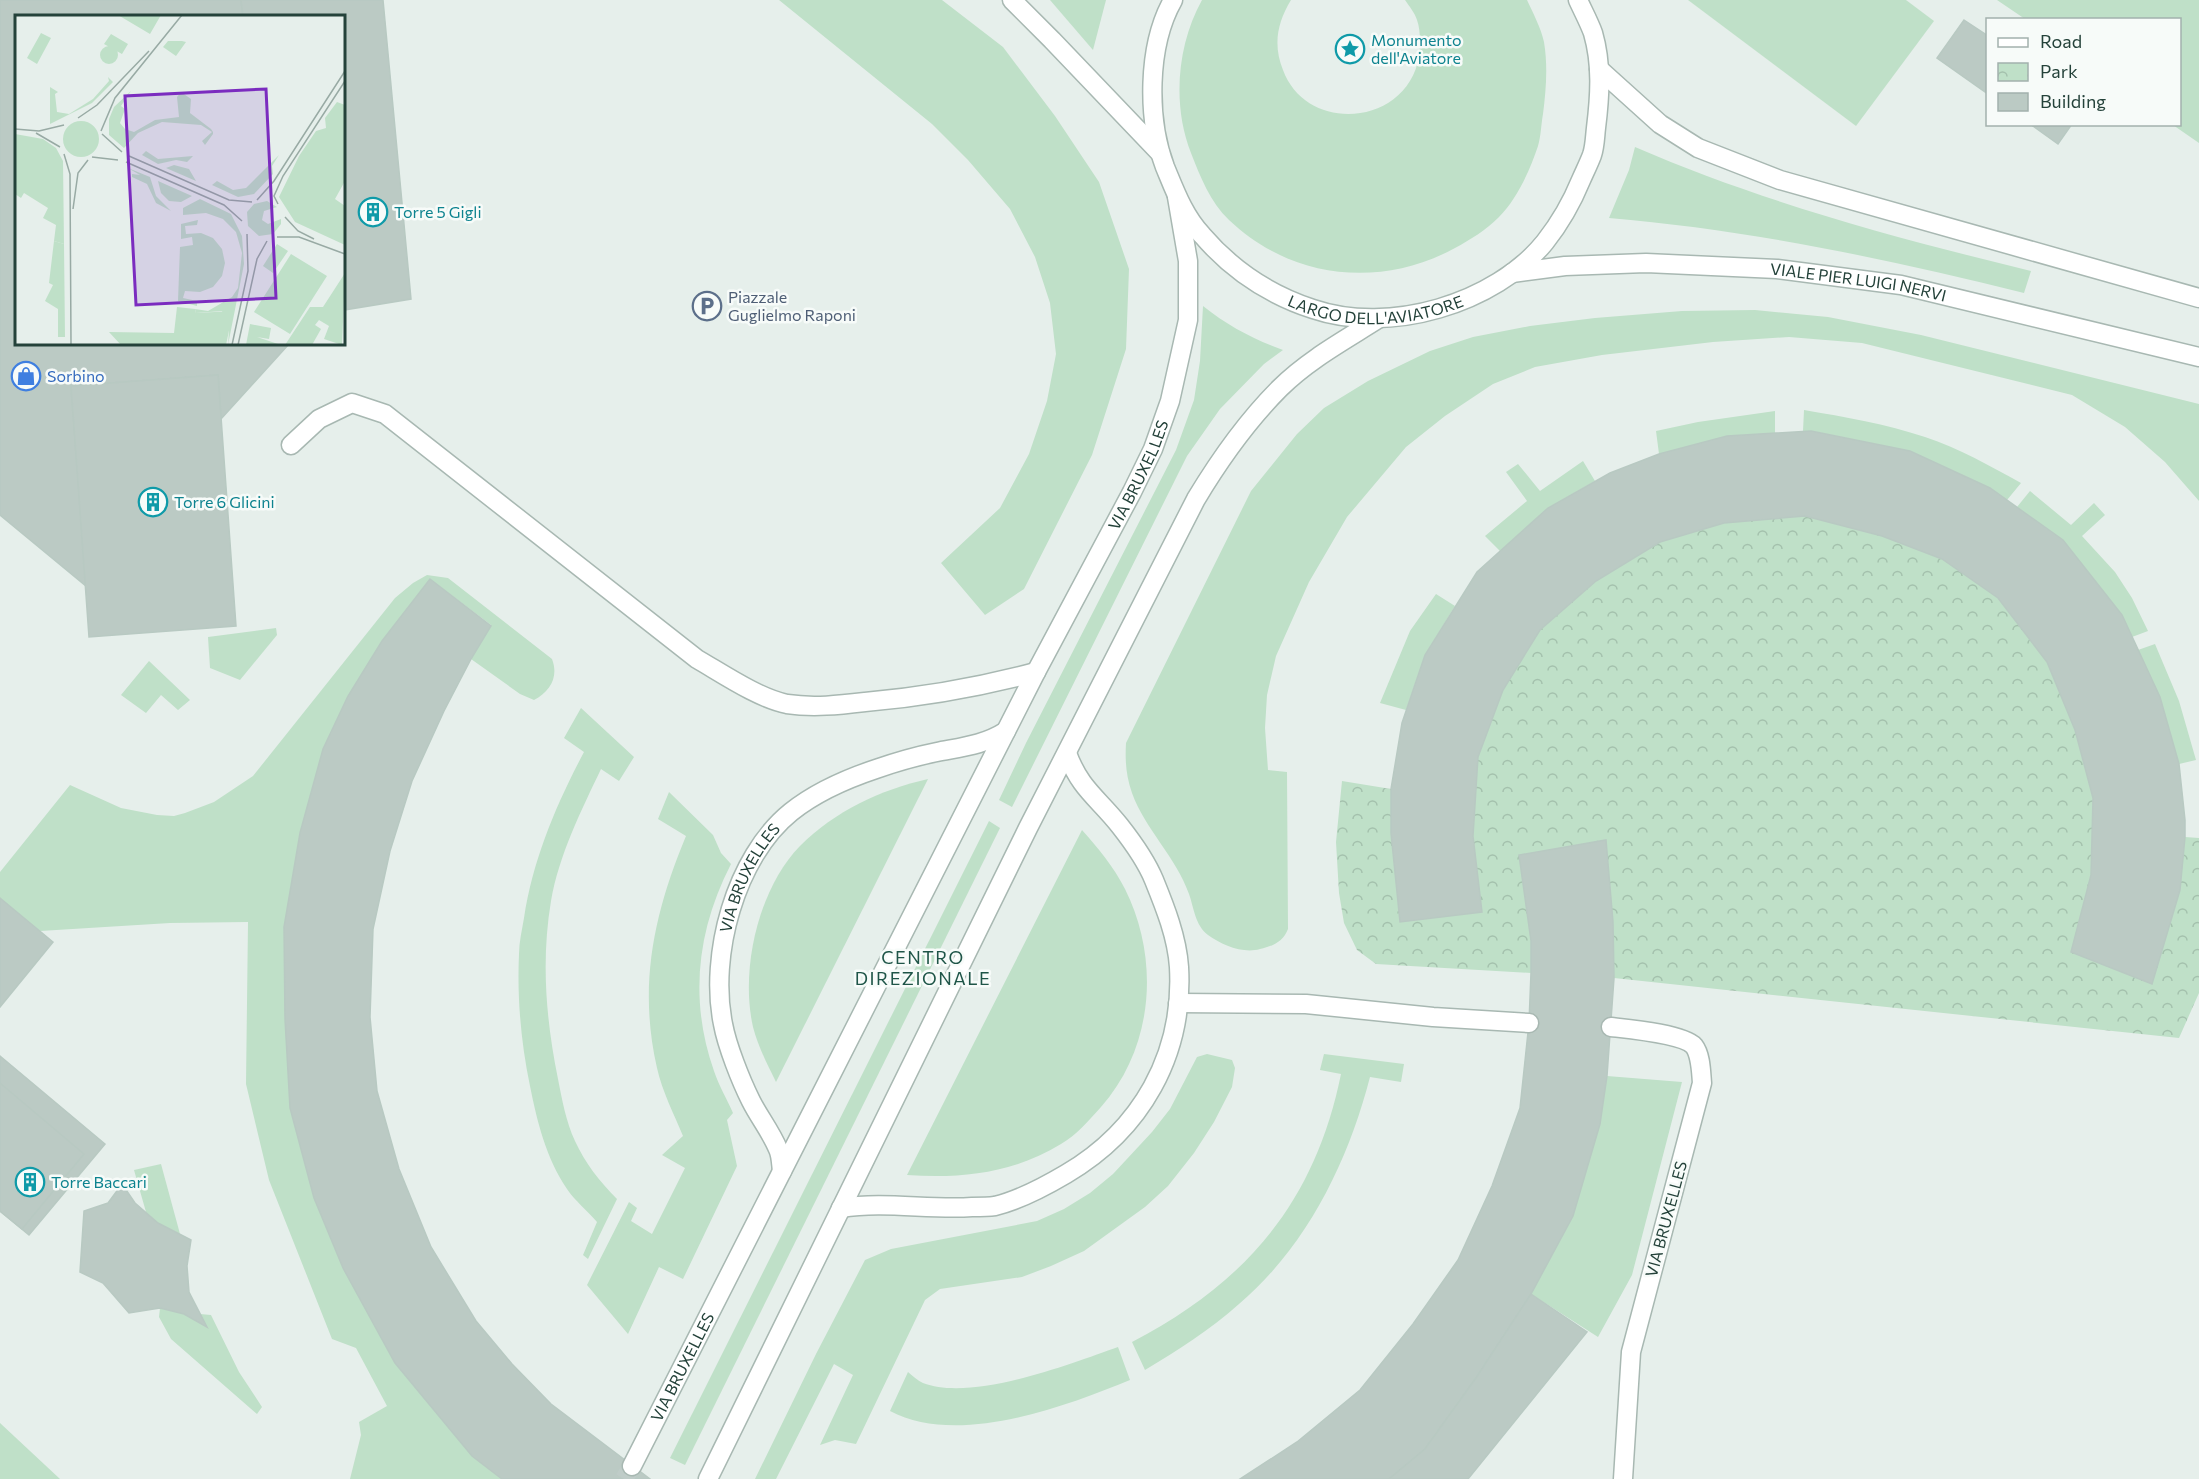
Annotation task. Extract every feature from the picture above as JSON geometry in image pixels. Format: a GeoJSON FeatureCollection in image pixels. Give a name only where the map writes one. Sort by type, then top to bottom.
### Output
{"type":"FeatureCollection","features":[{"type":"Feature","properties":{"kind":"street"},"geometry":{"type":"LineString","coordinates":[[1012,0],[1160,153]]}},
{"type":"Feature","properties":{"kind":"street","name":"LARGO DELL'AVIATORE"},"geometry":{"type":"LineString","coordinates":[[1173,0],[1156,50],[1151,103],[1160,153],[1177,197],[1201,234],[1239,271],[1273,293],[1315,310],[1343,316],[1378,319],[1428,312],[1473,296],[1512,273],[1544,243],[1570,207],[1593,152],[1600,93],[1599,69],[1593,34],[1578,0]]}},
{"type":"Feature","properties":{"kind":"street"},"geometry":{"type":"LineString","coordinates":[[1599,69],[1660,124],[1698,148],[1780,180],[2199,298]]}},
{"type":"Feature","properties":{"kind":"street","name":"VIA BRUXELLES"},"geometry":{"type":"LineString","coordinates":[[632,1466],[1036,672],[1153,449],[1170,401],[1188,320],[1188,261],[1177,197]]}},
{"type":"Feature","properties":{"kind":"street","name":"VIALE PIER LUIGI NERVI"},"geometry":{"type":"LineString","coordinates":[[1512,273],[1565,266],[1646,263],[1777,269],[1901,285],[2199,357]]}},
{"type":"Feature","properties":{"kind":"street"},"geometry":{"type":"LineString","coordinates":[[708,1479],[1028,828],[1196,499],[1219,461],[1281,388],[1319,356],[1378,319]]}},
{"type":"Feature","properties":{"kind":"street"},"geometry":{"type":"LineString","coordinates":[[291,445],[319,419],[352,403],[385,414],[697,660],[748,689],[787,704],[829,706],[905,699],[990,684],[1036,672]]}},
{"type":"Feature","properties":{"kind":"street","name":"VIA BRUXELLES"},"geometry":{"type":"LineString","coordinates":[[782,1171],[778,1150],[751,1102],[723,1025],[719,985],[721,948],[734,901],[749,866],[765,840],[789,813],[814,795],[875,769],[916,757],[981,744],[1006,731]]}},
{"type":"Feature","properties":{"kind":"street"},"geometry":{"type":"LineString","coordinates":[[841,1208],[859,1205],[960,1208],[994,1206],[1023,1196],[1077,1168],[1121,1132],[1159,1077],[1171,1045],[1178,1003],[1179,965],[1172,934],[1153,877],[1120,826],[1082,784],[1067,753]]}},
{"type":"Feature","properties":{"kind":"street"},"geometry":{"type":"LineString","coordinates":[[1178,1003],[1306,1004],[1433,1017],[1529,1023]]}},
{"type":"Feature","properties":{"kind":"street","name":"VIA BRUXELLES"},"geometry":{"type":"LineString","coordinates":[[1611,1027],[1679,1038],[1694,1046],[1700,1061],[1702,1083],[1632,1352],[1623,1479]]}},
{"type":"Feature","properties":{"kind":"green space"},"geometry":{"type":"Polygon","coordinates":[[[779,0],[942,0],[1003,47],[1055,116],[1099,182],[1129,269],[1126,349],[1092,455],[1024,589],[985,615],[941,563],[1000,508],[1029,454],[1047,401],[1056,354],[1050,303],[1035,257],[1010,209],[968,160],[932,124],[779,0]]]}},
{"type":"Feature","properties":{"kind":"green space"},"geometry":{"type":"Polygon","coordinates":[[[1050,0],[1106,0],[1093,50],[1050,0]]]}},
{"type":"Feature","properties":{"kind":"green space"},"geometry":{"type":"Polygon","coordinates":[[[1202,0],[1291,0],[1282,17],[1278,34],[1278,52],[1283,70],[1295,91],[1313,105],[1334,113],[1356,114],[1377,108],[1396,97],[1411,79],[1419,56],[1420,33],[1416,17],[1405,0],[1527,0],[1544,42],[1546,87],[1538,146],[1527,174],[1506,210],[1489,226],[1455,248],[1426,261],[1397,269],[1367,273],[1337,272],[1308,266],[1280,255],[1253,240],[1229,220],[1216,205],[1202,180],[1185,134],[1181,115],[1180,75],[1187,36],[1202,0]]]}},
{"type":"Feature","properties":{"kind":"green space"},"geometry":{"type":"Polygon","coordinates":[[[1688,0],[1906,0],[1934,21],[1856,126],[1688,0]]]}},
{"type":"Feature","properties":{"kind":"green space"},"geometry":{"type":"Polygon","coordinates":[[[1997,0],[2199,0],[2199,143],[2174,126],[2181,126],[2181,18],[2024,18],[1997,0]]]}},
{"type":"Feature","properties":{"kind":"green space"},"geometry":{"type":"Polygon","coordinates":[[[1635,147],[1781,202],[1930,245],[2031,271],[2024,293],[1818,247],[1714,230],[1609,218],[1629,170],[1635,147]]]}},
{"type":"Feature","properties":{"kind":"green space"},"geometry":{"type":"Polygon","coordinates":[[[1203,306],[1241,331],[1283,350],[1264,364],[1220,409],[1187,456],[1012,807],[999,800],[1176,450],[1194,400],[1200,361],[1203,306]]]}},
{"type":"Feature","properties":{"kind":"green space"},"geometry":{"type":"Polygon","coordinates":[[[1755,310],[1828,317],[1921,335],[2199,404],[2199,501],[2165,462],[2125,427],[2072,395],[1862,343],[1789,337],[1713,342],[1602,355],[1535,367],[1493,384],[1445,416],[1406,447],[1347,517],[1309,582],[1276,656],[1267,695],[1265,728],[1268,770],[1287,772],[1288,929],[1277,943],[1253,950],[1233,948],[1208,935],[1198,921],[1183,881],[1132,793],[1126,768],[1126,743],[1251,491],[1297,434],[1324,408],[1368,381],[1430,351],[1473,337],[1530,326],[1595,318],[1682,311],[1755,310]]]}},
{"type":"Feature","properties":{"kind":"green space"},"geometry":{"type":"Polygon","coordinates":[[[1804,410],[1850,418],[1938,441],[2021,483],[2007,500],[1990,488],[1910,451],[1803,431],[1804,410]]]}},
{"type":"Feature","properties":{"kind":"green space"},"geometry":{"type":"Polygon","coordinates":[[[1775,411],[1775,433],[1727,436],[1659,454],[1656,431],[1698,422],[1775,411]]]}},
{"type":"Feature","properties":{"kind":"green space"},"geometry":{"type":"Polygon","coordinates":[[[1583,461],[1595,481],[1548,508],[1500,551],[1485,536],[1527,501],[1506,472],[1518,464],[1540,491],[1583,461]]]}},
{"type":"Feature","properties":{"kind":"green space"},"geometry":{"type":"Polygon","coordinates":[[[2030,491],[2071,525],[2094,503],[2105,515],[2082,536],[2115,572],[2132,598],[2148,631],[2132,637],[2122,615],[2063,540],[2017,507],[2030,491]]]}},
{"type":"Feature","properties":{"kind":"green space"},"geometry":{"type":"Polygon","coordinates":[[[1805,516],[1882,536],[1942,559],[1998,598],[2047,662],[2075,730],[2093,798],[2091,875],[2071,952],[2152,983],[2180,890],[2185,837],[2199,838],[2199,993],[2179,1038],[1614,978],[1613,922],[1606,841],[1519,855],[1531,941],[1531,973],[1376,964],[1357,950],[1344,923],[1339,893],[1336,842],[1342,781],[1391,789],[1391,833],[1400,922],[1482,912],[1473,836],[1478,757],[1503,690],[1540,630],[1596,581],[1660,542],[1724,523],[1805,516]]]}},
{"type":"Feature","properties":{"kind":"green space"},"geometry":{"type":"Polygon","coordinates":[[[427,575],[448,578],[552,659],[554,678],[545,693],[534,700],[520,694],[471,659],[491,625],[430,579],[382,641],[348,696],[323,749],[300,833],[284,927],[290,1108],[314,1198],[343,1268],[472,1456],[502,1479],[350,1479],[361,1435],[359,1422],[387,1406],[356,1348],[332,1339],[269,1180],[246,1084],[248,922],[170,923],[40,931],[0,898],[0,872],[70,785],[121,808],[174,816],[214,802],[253,776],[395,598],[427,575]]]}},
{"type":"Feature","properties":{"kind":"green space"},"geometry":{"type":"Polygon","coordinates":[[[1436,594],[1455,606],[1425,655],[1406,710],[1380,703],[1410,631],[1436,594]]]}},
{"type":"Feature","properties":{"kind":"green space"},"geometry":{"type":"Polygon","coordinates":[[[276,628],[277,635],[240,680],[210,668],[208,637],[276,628]]]}},
{"type":"Feature","properties":{"kind":"green space"},"geometry":{"type":"Polygon","coordinates":[[[2155,644],[2179,701],[2196,760],[2179,764],[2160,697],[2138,650],[2155,644]]]}},
{"type":"Feature","properties":{"kind":"green space"},"geometry":{"type":"Polygon","coordinates":[[[149,661],[190,700],[178,710],[161,695],[146,713],[121,695],[149,661]]]}},
{"type":"Feature","properties":{"kind":"green space"},"geometry":{"type":"Polygon","coordinates":[[[581,708],[634,757],[619,781],[601,769],[578,817],[559,867],[548,923],[546,990],[548,1013],[565,1110],[572,1134],[583,1157],[617,1199],[588,1259],[583,1255],[597,1222],[567,1189],[553,1165],[543,1139],[524,1053],[519,987],[520,940],[533,875],[555,812],[584,752],[564,738],[581,708]]]}},
{"type":"Feature","properties":{"kind":"green space"},"geometry":{"type":"Polygon","coordinates":[[[928,779],[776,1082],[753,1027],[749,981],[756,931],[773,884],[785,864],[800,846],[828,822],[876,796],[928,779]]]}},
{"type":"Feature","properties":{"kind":"green space"},"geometry":{"type":"Polygon","coordinates":[[[669,792],[713,835],[721,853],[731,864],[710,914],[700,966],[699,992],[706,1044],[716,1077],[733,1113],[727,1120],[737,1166],[683,1279],[659,1267],[628,1334],[587,1285],[629,1202],[637,1208],[631,1221],[652,1234],[685,1168],[662,1155],[683,1136],[659,1077],[651,1037],[649,1008],[649,978],[658,921],[665,893],[686,836],[658,819],[669,792]]]}},
{"type":"Feature","properties":{"kind":"green space"},"geometry":{"type":"Polygon","coordinates":[[[989,821],[1000,828],[685,1465],[670,1458],[989,821]]]}},
{"type":"Feature","properties":{"kind":"green space"},"geometry":{"type":"Polygon","coordinates":[[[1082,830],[1121,881],[1136,916],[1143,944],[1147,973],[1146,1002],[1141,1030],[1132,1057],[1119,1083],[1078,1132],[1043,1154],[1025,1162],[967,1175],[907,1175],[1082,830]]]}},
{"type":"Feature","properties":{"kind":"green space"},"geometry":{"type":"Polygon","coordinates":[[[1207,1054],[1232,1060],[1235,1068],[1232,1087],[1214,1122],[1194,1153],[1168,1186],[1145,1207],[1084,1251],[1022,1277],[940,1289],[925,1300],[856,1444],[835,1440],[820,1445],[853,1375],[834,1364],[776,1479],[755,1479],[865,1260],[891,1249],[1037,1221],[1064,1209],[1090,1193],[1113,1174],[1152,1132],[1170,1109],[1197,1057],[1207,1054]]]}},
{"type":"Feature","properties":{"kind":"green space"},"geometry":{"type":"Polygon","coordinates":[[[1324,1054],[1404,1064],[1401,1082],[1370,1077],[1350,1140],[1322,1201],[1305,1229],[1263,1281],[1217,1322],[1145,1370],[1132,1342],[1173,1319],[1210,1293],[1242,1265],[1270,1234],[1294,1199],[1314,1161],[1329,1120],[1341,1074],[1320,1070],[1324,1054]]]}},
{"type":"Feature","properties":{"kind":"green space"},"geometry":{"type":"Polygon","coordinates":[[[1607,1076],[1682,1082],[1632,1275],[1598,1337],[1531,1294],[1573,1216],[1600,1124],[1607,1076]]]}},
{"type":"Feature","properties":{"kind":"green space"},"geometry":{"type":"Polygon","coordinates":[[[161,1164],[180,1234],[158,1223],[146,1212],[134,1170],[161,1164]]]}},
{"type":"Feature","properties":{"kind":"green space"},"geometry":{"type":"Polygon","coordinates":[[[160,1308],[184,1314],[206,1326],[200,1314],[211,1315],[239,1372],[262,1407],[257,1414],[171,1339],[159,1317],[160,1308]]]}},
{"type":"Feature","properties":{"kind":"green space"},"geometry":{"type":"Polygon","coordinates":[[[1118,1347],[1130,1380],[1043,1411],[978,1424],[946,1425],[917,1421],[890,1411],[908,1372],[923,1383],[943,1388],[967,1388],[1048,1371],[1118,1347]]]}},
{"type":"Feature","properties":{"kind":"green space"},"geometry":{"type":"Polygon","coordinates":[[[0,1423],[60,1479],[0,1479],[0,1423]]]}},
{"type":"Feature","properties":{"kind":"building"},"geometry":{"type":"Polygon","coordinates":[[[0,0],[241,0],[243,15],[15,15],[15,345],[288,345],[221,419],[218,375],[71,386],[86,586],[0,515],[0,0]]]}},
{"type":"Feature","properties":{"kind":"building","name":"Torre 5 Gigli"},"geometry":{"type":"Polygon","coordinates":[[[241,0],[383,0],[411,299],[345,310],[345,15],[243,15],[241,0]]]}},
{"type":"Feature","properties":{"kind":"building"},"geometry":{"type":"Polygon","coordinates":[[[1964,20],[1986,35],[1986,93],[1937,58],[1964,20]]]}},
{"type":"Feature","properties":{"kind":"building"},"geometry":{"type":"Polygon","coordinates":[[[2033,126],[2071,126],[2058,144],[2033,126]]]}},
{"type":"Feature","properties":{"kind":"building","name":"Torre 6 Glicini"},"geometry":{"type":"Polygon","coordinates":[[[218,375],[236,626],[89,637],[71,386],[218,375]]]}},
{"type":"Feature","properties":{"kind":"building"},"geometry":{"type":"Polygon","coordinates":[[[1811,431],[1910,451],[1990,488],[2063,540],[2122,615],[2160,697],[2179,764],[2185,820],[2180,890],[2152,984],[2071,952],[2091,875],[2093,798],[2075,730],[2047,662],[1998,598],[1942,559],[1882,536],[1805,516],[1724,523],[1660,542],[1596,581],[1540,630],[1503,690],[1478,757],[1473,836],[1482,912],[1400,922],[1391,833],[1391,789],[1402,723],[1425,655],[1477,572],[1548,508],[1610,473],[1659,454],[1727,436],[1811,431]]]}},
{"type":"Feature","properties":{"kind":"building"},"geometry":{"type":"Polygon","coordinates":[[[430,579],[491,626],[444,711],[412,781],[390,851],[373,929],[370,1017],[377,1091],[399,1169],[431,1247],[476,1321],[512,1364],[551,1404],[650,1479],[502,1479],[472,1456],[395,1363],[343,1268],[314,1198],[290,1108],[285,1019],[284,927],[300,833],[323,749],[348,696],[382,641],[430,579]]]}},
{"type":"Feature","properties":{"kind":"building"},"geometry":{"type":"Polygon","coordinates":[[[1606,840],[1613,922],[1614,978],[1607,1076],[1600,1124],[1573,1216],[1531,1294],[1476,1378],[1425,1449],[1389,1479],[1240,1479],[1297,1442],[1360,1390],[1413,1324],[1458,1260],[1492,1186],[1520,1108],[1529,1023],[1531,941],[1519,855],[1606,840]]]}},
{"type":"Feature","properties":{"kind":"building"},"geometry":{"type":"Polygon","coordinates":[[[0,898],[53,942],[0,1007],[0,898]]]}},
{"type":"Feature","properties":{"kind":"building","name":"Torre Baccari"},"geometry":{"type":"Polygon","coordinates":[[[0,1056],[105,1144],[29,1235],[0,1211],[0,1056]]]}},
{"type":"Feature","properties":{"kind":"building","name":"Torre Baccari"},"geometry":{"type":"Polygon","coordinates":[[[0,1083],[84,1154],[22,1229],[0,1211],[0,1083]]]}},
{"type":"Feature","properties":{"kind":"building"},"geometry":{"type":"Polygon","coordinates":[[[122,1184],[135,1203],[158,1223],[191,1240],[187,1266],[189,1292],[207,1327],[184,1314],[160,1308],[129,1313],[103,1283],[80,1272],[84,1211],[108,1203],[122,1184]]]}},
{"type":"Feature","properties":{"kind":"building"},"geometry":{"type":"Polygon","coordinates":[[[1531,1294],[1587,1332],[1468,1479],[1389,1479],[1425,1449],[1476,1378],[1531,1294]]]}},
{"type":"Feature","properties":{"kind":"tunnel"},"geometry":{"type":"LineString","coordinates":[[624,1479],[632,1466]]}},
{"type":"Feature","properties":{"kind":"place","name":"Monumento dell'Aviatore"},"geometry":{"type":"Point","coordinates":[1350,49]}},
{"type":"Feature","properties":{"kind":"place","name":"Torre 5 Gigli"},"geometry":{"type":"Point","coordinates":[373,212]}},
{"type":"Feature","properties":{"kind":"place","name":"Piazzale Guglielmo Raponi"},"geometry":{"type":"Point","coordinates":[707,306]}},
{"type":"Feature","properties":{"kind":"place","name":"Sorbino"},"geometry":{"type":"Point","coordinates":[26,376]}},
{"type":"Feature","properties":{"kind":"place","name":"Torre 6 Glicini"},"geometry":{"type":"Point","coordinates":[153,502]}},
{"type":"Feature","properties":{"kind":"place","name":"Torre Baccari"},"geometry":{"type":"Point","coordinates":[30,1182]}},
{"type":"Feature","properties":{"kind":"district","name":"CENTRO DIREZIONALE"},"geometry":{"type":"Point","coordinates":[923,968]}}]}
